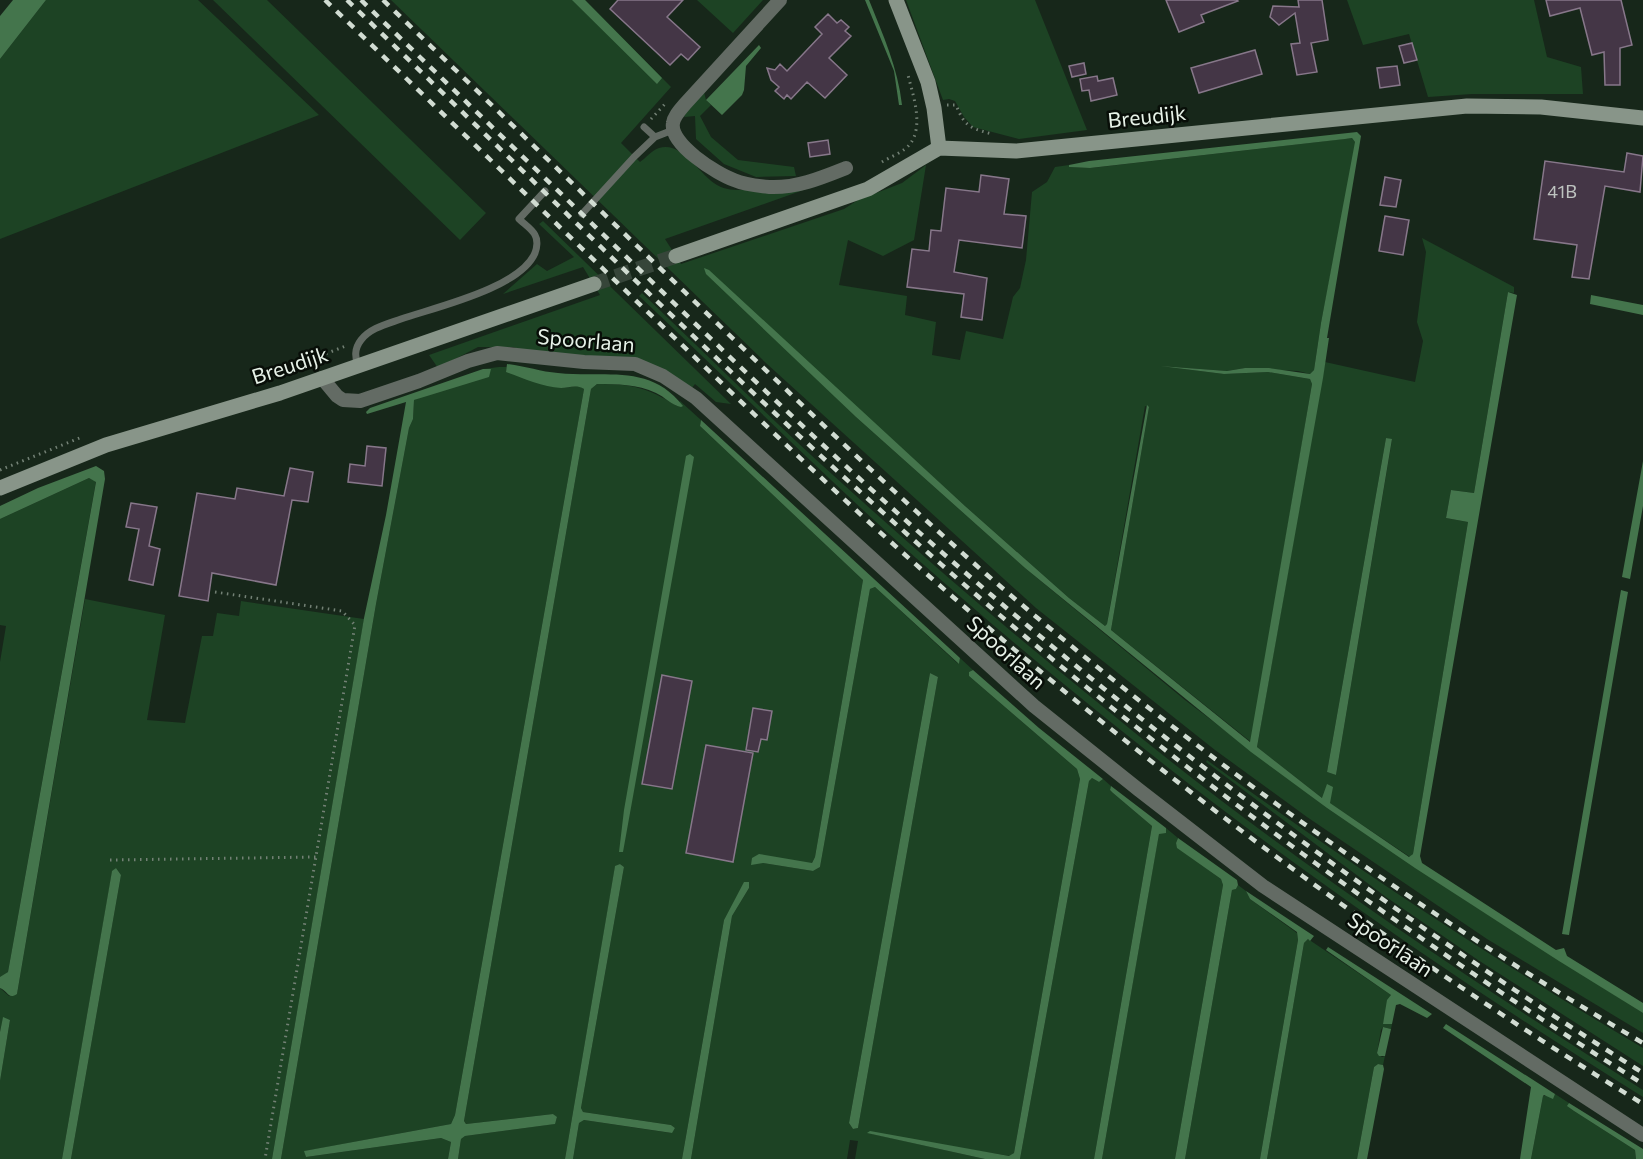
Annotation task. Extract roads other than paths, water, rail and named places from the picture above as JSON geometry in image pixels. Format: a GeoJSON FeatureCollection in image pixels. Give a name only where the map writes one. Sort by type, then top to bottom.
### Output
{"type":"FeatureCollection","features":[{"type":"Feature","properties":{"kind":"street"},"geometry":{"type":"LineString","coordinates":[[780,0],[685,104],[675,117],[673,130],[684,146],[699,159],[726,177],[752,185],[793,186],[846,168]]}},
{"type":"Feature","properties":{"kind":"street"},"geometry":{"type":"LineString","coordinates":[[676,256],[868,189],[939,148],[928,82],[896,0]]}},
{"type":"Feature","properties":{"kind":"street","name":"Breudijk"},"geometry":{"type":"LineString","coordinates":[[939,148],[1016,151],[1467,106],[1541,106],[1643,118]]}},
{"type":"Feature","properties":{"kind":"street","name":"Breudijk"},"geometry":{"type":"LineString","coordinates":[[0,488],[106,445],[280,393],[594,284]]}},
{"type":"Feature","properties":{"kind":"street","name":"Spoorlaan"},"geometry":{"type":"LineString","coordinates":[[322,378],[337,396],[351,402],[370,398],[468,361],[496,353],[584,362],[635,363],[663,376],[696,398],[1034,706],[1138,790],[1263,886],[1643,1135]]}},
{"type":"Feature","properties":{"kind":"lane"},"geometry":{"type":"LineString","coordinates":[[644,128],[655,137]]}},
{"type":"Feature","properties":{"kind":"lane"},"geometry":{"type":"LineString","coordinates":[[582,214],[655,137],[673,130]]}},
{"type":"Feature","properties":{"kind":"lane"},"geometry":{"type":"LineString","coordinates":[[358,367],[356,349],[369,333],[385,325],[482,291],[514,276],[524,267],[536,251],[537,242],[535,235],[519,219],[545,191]]}},
{"type":"Feature","properties":{"kind":"tunnel"},"geometry":{"type":"LineString","coordinates":[[594,284],[676,256]]}},
{"type":"Feature","properties":{"kind":"railway"},"geometry":{"type":"LineString","coordinates":[[325,0],[802,460],[953,597],[1034,666],[1117,734],[1287,865],[1462,988],[1643,1104]]}},
{"type":"Feature","properties":{"kind":"railway"},"geometry":{"type":"LineString","coordinates":[[347,0],[725,367],[880,510],[1040,649],[1206,782],[1291,846],[1465,968],[1643,1084]]}},
{"type":"Feature","properties":{"kind":"railway"},"geometry":{"type":"LineString","coordinates":[[361,0],[800,424],[919,533],[1041,637],[1207,770],[1292,834],[1465,957],[1643,1073]]}},
{"type":"Feature","properties":{"kind":"railway"},"geometry":{"type":"LineString","coordinates":[[383,0],[837,438],[986,574],[1063,639],[1222,764],[1304,824],[1471,937],[1643,1043]]}}]}
